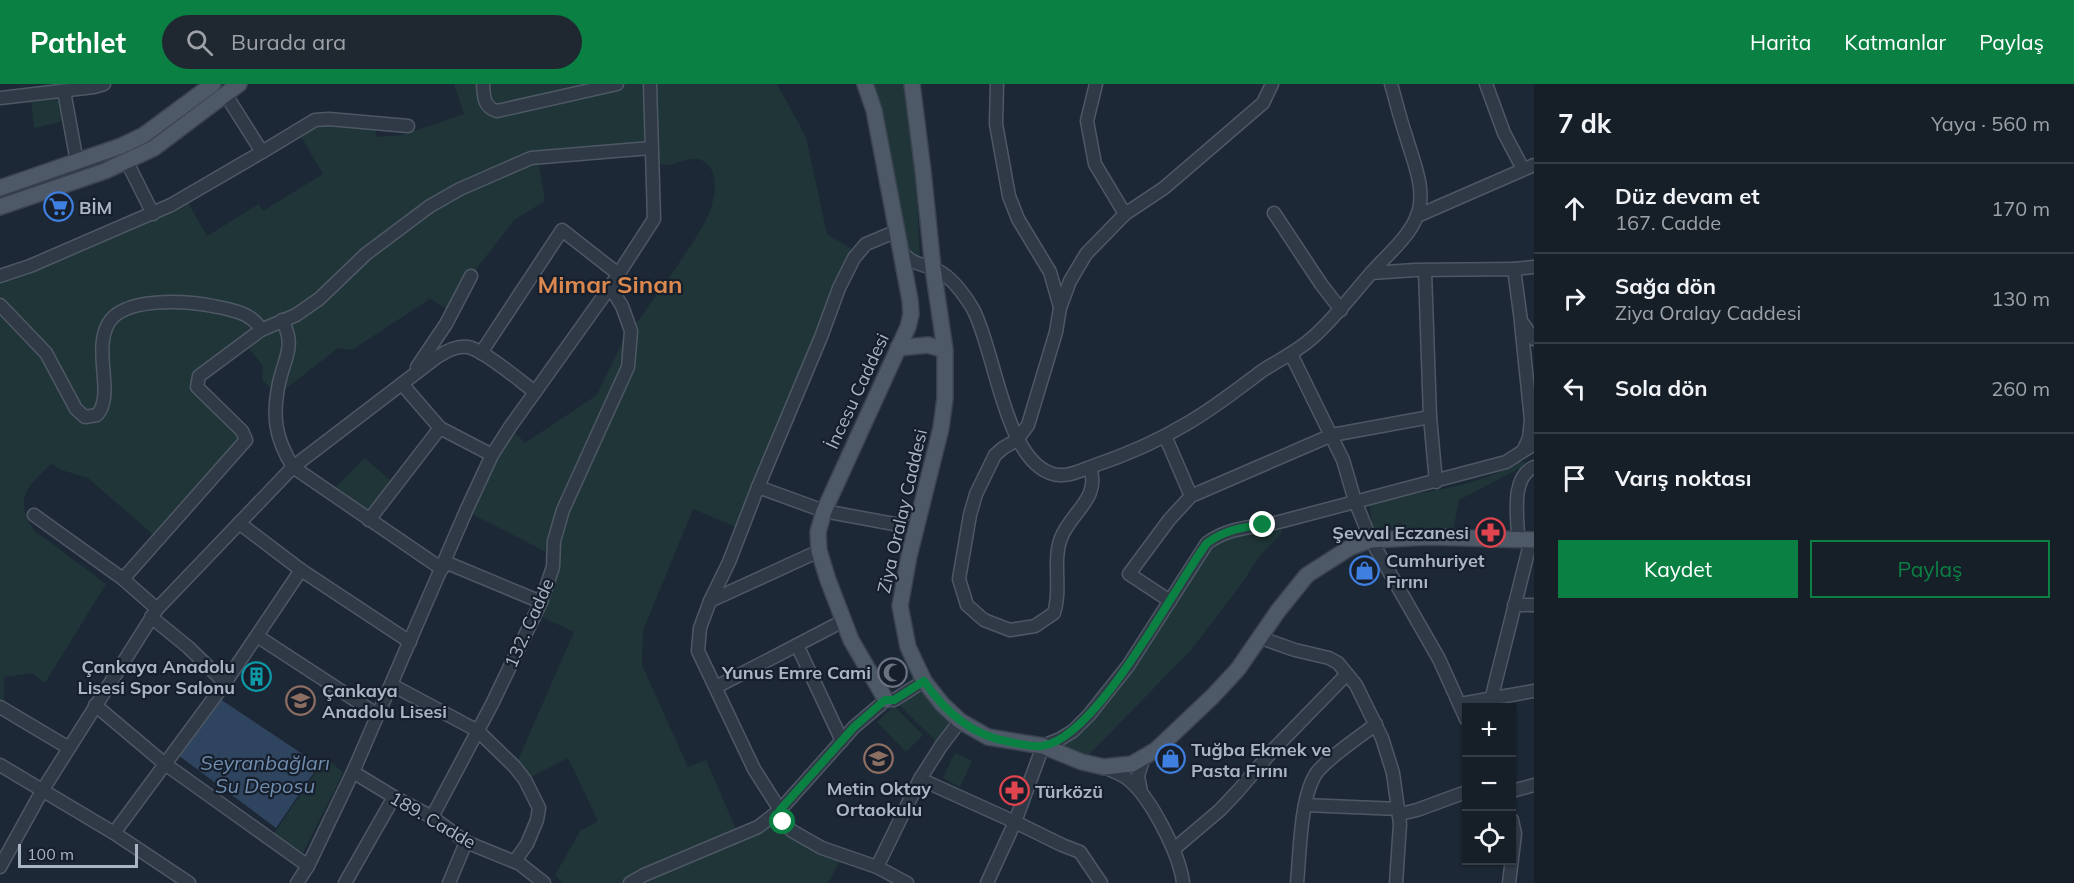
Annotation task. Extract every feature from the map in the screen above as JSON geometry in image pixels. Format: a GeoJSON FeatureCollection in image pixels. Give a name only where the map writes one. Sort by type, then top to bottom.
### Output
{"type":"FeatureCollection","features":[{"type":"Feature","properties":{"kind":"main road"},"geometry":{"type":"LineString","coordinates":[[0,188],[110,150],[144,135],[213,84]]}},
{"type":"Feature","properties":{"kind":"main road"},"geometry":{"type":"LineString","coordinates":[[0,207],[127,162],[154,148],[240,84]]}},
{"type":"Feature","properties":{"kind":"main road","name":"İncesu Caddesi"},"geometry":{"type":"LineString","coordinates":[[865,84],[874,110],[911,314],[908,327],[824,511],[818,532],[819,551],[843,621],[885,700]]}},
{"type":"Feature","properties":{"kind":"main road","name":"Ziya Oralay Caddesi"},"geometry":{"type":"LineString","coordinates":[[912,84],[933,268],[945,350],[945,398],[941,428],[904,577],[900,606],[908,647],[924,681],[942,704],[960,721],[988,737],[1043,746],[1083,762],[1104,767],[1125,766],[1156,750],[1213,696],[1238,669],[1278,611],[1307,575],[1351,547],[1371,540],[1429,537],[1527,540]]}},
{"type":"Feature","properties":{"kind":"main road"},"geometry":{"type":"LineString","coordinates":[[898,348],[928,345],[945,350]]}},
{"type":"Feature","properties":{"kind":"street"},"geometry":{"type":"LineString","coordinates":[[0,98],[104,84]]}},
{"type":"Feature","properties":{"kind":"street"},"geometry":{"type":"LineString","coordinates":[[483,84],[485,102],[490,109],[497,111],[617,84]]}},
{"type":"Feature","properties":{"kind":"street"},"geometry":{"type":"LineString","coordinates":[[297,883],[308,866],[353,772],[492,455],[610,287],[654,219],[650,84]]}},
{"type":"Feature","properties":{"kind":"street"},"geometry":{"type":"LineString","coordinates":[[997,84],[996,124],[1009,196],[1018,219],[1050,272],[1060,308]]}},
{"type":"Feature","properties":{"kind":"street"},"geometry":{"type":"LineString","coordinates":[[1096,84],[1088,121],[1095,164],[1125,214]]}},
{"type":"Feature","properties":{"kind":"street"},"geometry":{"type":"LineString","coordinates":[[1090,468],[1094,478],[1092,489],[1088,498],[1071,518],[1059,542],[1057,601],[1054,613],[1035,626],[1010,630],[984,620],[967,604],[958,579],[976,494],[995,455],[1017,440],[1028,425],[1056,332],[1060,308],[1070,281],[1086,254],[1125,214],[1164,188],[1226,136],[1263,103],[1272,84]]}},
{"type":"Feature","properties":{"kind":"street"},"geometry":{"type":"LineString","coordinates":[[901,252],[919,265],[933,268],[944,274],[954,283],[974,312],[1008,418],[1027,456],[1047,473],[1057,476],[1090,468],[1122,456],[1189,423],[1264,370],[1291,354],[1327,325],[1407,233],[1417,216],[1420,194],[1417,170],[1391,84]]}},
{"type":"Feature","properties":{"kind":"street"},"geometry":{"type":"LineString","coordinates":[[1417,216],[1528,167],[1504,133],[1486,84]]}},
{"type":"Feature","properties":{"kind":"street"},"geometry":{"type":"LineString","coordinates":[[64,91],[77,162]]}},
{"type":"Feature","properties":{"kind":"street"},"geometry":{"type":"LineString","coordinates":[[226,95],[262,152]]}},
{"type":"Feature","properties":{"kind":"street"},"geometry":{"type":"LineString","coordinates":[[0,276],[30,266],[153,214],[315,120],[329,119],[408,126]]}},
{"type":"Feature","properties":{"kind":"street"},"geometry":{"type":"LineString","coordinates":[[123,579],[245,444],[246,437],[242,431],[198,387],[199,376],[261,330],[296,315],[319,299],[366,254],[430,206],[460,189],[531,158],[651,148]]}},
{"type":"Feature","properties":{"kind":"street"},"geometry":{"type":"LineString","coordinates":[[127,162],[153,214]]}},
{"type":"Feature","properties":{"kind":"street"},"geometry":{"type":"LineString","coordinates":[[1274,213],[1341,310]]}},
{"type":"Feature","properties":{"kind":"street"},"geometry":{"type":"LineString","coordinates":[[481,353],[562,230],[618,273]]}},
{"type":"Feature","properties":{"kind":"street"},"geometry":{"type":"LineString","coordinates":[[897,231],[866,244],[854,258],[839,288],[729,562],[710,601],[700,628],[698,651],[754,769],[780,810],[783,822],[803,839],[877,867],[907,883]]}},
{"type":"Feature","properties":{"kind":"street"},"geometry":{"type":"LineString","coordinates":[[1371,273],[1534,267]]}},
{"type":"Feature","properties":{"kind":"street"},"geometry":{"type":"LineString","coordinates":[[987,883],[1016,822],[1043,746],[1073,731],[1089,715],[1128,666],[1203,548],[1217,536],[1242,526],[1279,522],[1436,482],[1506,462],[1529,447],[1531,420],[1514,269]]}},
{"type":"Feature","properties":{"kind":"street"},"geometry":{"type":"LineString","coordinates":[[1425,271],[1430,417],[1436,482]]}},
{"type":"Feature","properties":{"kind":"street"},"geometry":{"type":"LineString","coordinates":[[402,384],[424,358],[446,324],[471,276]]}},
{"type":"Feature","properties":{"kind":"street","name":"132. Cadde"},"geometry":{"type":"LineString","coordinates":[[432,817],[478,731],[541,602],[553,567],[554,541],[563,510],[628,368],[632,331],[622,306],[610,287]]}},
{"type":"Feature","properties":{"kind":"street"},"geometry":{"type":"LineString","coordinates":[[0,305],[46,353],[76,409],[85,417],[97,415],[102,405],[105,381],[102,348],[105,333],[113,317],[123,311],[144,304],[162,302],[210,305],[250,317],[261,330]]}},
{"type":"Feature","properties":{"kind":"street"},"geometry":{"type":"LineString","coordinates":[[282,320],[288,331],[290,345],[279,385],[276,423],[280,446],[293,467],[369,520],[444,566],[541,602]]}},
{"type":"Feature","properties":{"kind":"street"},"geometry":{"type":"LineString","coordinates":[[1521,321],[1534,339]]}},
{"type":"Feature","properties":{"kind":"street"},"geometry":{"type":"LineString","coordinates":[[0,867],[42,790],[154,613],[293,467],[447,351],[459,347],[469,347],[481,353],[535,392]]}},
{"type":"Feature","properties":{"kind":"street"},"geometry":{"type":"LineString","coordinates":[[1291,354],[1343,460],[1355,501],[1371,540],[1439,659],[1462,708]]}},
{"type":"Feature","properties":{"kind":"street"},"geometry":{"type":"LineString","coordinates":[[402,384],[440,428],[492,455]]}},
{"type":"Feature","properties":{"kind":"street"},"geometry":{"type":"LineString","coordinates":[[1170,601],[1129,574],[1169,520],[1191,496],[1332,435],[1430,417]]}},
{"type":"Feature","properties":{"kind":"street"},"geometry":{"type":"LineString","coordinates":[[369,520],[440,428]]}},
{"type":"Feature","properties":{"kind":"street"},"geometry":{"type":"LineString","coordinates":[[1165,436],[1191,496]]}},
{"type":"Feature","properties":{"kind":"street"},"geometry":{"type":"LineString","coordinates":[[1491,699],[1527,540],[1518,487],[1524,474],[1534,467]]}},
{"type":"Feature","properties":{"kind":"street"},"geometry":{"type":"LineString","coordinates":[[758,487],[824,511],[916,528]]}},
{"type":"Feature","properties":{"kind":"street"},"geometry":{"type":"LineString","coordinates":[[34,515],[123,579],[225,683]]}},
{"type":"Feature","properties":{"kind":"street"},"geometry":{"type":"LineString","coordinates":[[239,523],[301,570],[410,642]]}},
{"type":"Feature","properties":{"kind":"street"},"geometry":{"type":"LineString","coordinates":[[710,601],[819,551]]}},
{"type":"Feature","properties":{"kind":"street"},"geometry":{"type":"LineString","coordinates":[[114,833],[225,683],[301,570]]}},
{"type":"Feature","properties":{"kind":"street"},"geometry":{"type":"LineString","coordinates":[[1514,605],[1534,605]]}},
{"type":"Feature","properties":{"kind":"street"},"geometry":{"type":"LineString","coordinates":[[716,687],[843,621]]}},
{"type":"Feature","properties":{"kind":"street"},"geometry":{"type":"LineString","coordinates":[[257,636],[378,715]]}},
{"type":"Feature","properties":{"kind":"street"},"geometry":{"type":"LineString","coordinates":[[1261,638],[1329,658],[1338,663],[1356,686],[1376,724],[1393,773],[1399,811],[1396,883]]}},
{"type":"Feature","properties":{"kind":"street"},"geometry":{"type":"LineString","coordinates":[[797,645],[842,741]]}},
{"type":"Feature","properties":{"kind":"street"},"geometry":{"type":"LineString","coordinates":[[1174,849],[1238,791],[1273,750],[1347,674]]}},
{"type":"Feature","properties":{"kind":"street"},"geometry":{"type":"LineString","coordinates":[[630,883],[758,827],[780,810],[854,727],[885,700],[894,700],[924,681]]}},
{"type":"Feature","properties":{"kind":"street"},"geometry":{"type":"LineString","coordinates":[[392,685],[478,731],[515,766],[525,780],[539,808],[537,820],[527,844],[515,861]]}},
{"type":"Feature","properties":{"kind":"street"},"geometry":{"type":"LineString","coordinates":[[1460,704],[1534,691]]}},
{"type":"Feature","properties":{"kind":"street"},"geometry":{"type":"LineString","coordinates":[[95,705],[165,764],[308,866]]}},
{"type":"Feature","properties":{"kind":"street"},"geometry":{"type":"LineString","coordinates":[[0,707],[69,748]]}},
{"type":"Feature","properties":{"kind":"street"},"geometry":{"type":"LineString","coordinates":[[877,867],[920,779],[960,721]]}},
{"type":"Feature","properties":{"kind":"street"},"geometry":{"type":"LineString","coordinates":[[1297,883],[1305,805],[1310,786],[1317,772],[1376,724]]}},
{"type":"Feature","properties":{"kind":"street"},"geometry":{"type":"LineString","coordinates":[[1141,794],[1138,776],[1144,757]]}},
{"type":"Feature","properties":{"kind":"street"},"geometry":{"type":"LineString","coordinates":[[0,765],[114,833],[189,883]]}},
{"type":"Feature","properties":{"kind":"street"},"geometry":{"type":"LineString","coordinates":[[1104,767],[1126,777],[1141,794],[1174,849],[1180,882]]}},
{"type":"Feature","properties":{"kind":"street","name":"189. Cadde"},"geometry":{"type":"LineString","coordinates":[[353,772],[393,797],[432,817],[466,842],[515,861],[544,883]]}},
{"type":"Feature","properties":{"kind":"street"},"geometry":{"type":"LineString","coordinates":[[920,779],[1080,852],[1101,883]]}},
{"type":"Feature","properties":{"kind":"street"},"geometry":{"type":"LineString","coordinates":[[1516,790],[1534,785]]}},
{"type":"Feature","properties":{"kind":"street"},"geometry":{"type":"LineString","coordinates":[[1305,805],[1399,811],[1417,810],[1462,794]]}},
{"type":"Feature","properties":{"kind":"street"},"geometry":{"type":"LineString","coordinates":[[345,883],[393,797]]}},
{"type":"Feature","properties":{"kind":"street"},"geometry":{"type":"LineString","coordinates":[[449,883],[466,842]]}},
{"type":"Feature","properties":{"kind":"street"},"geometry":{"type":"LineString","coordinates":[[1509,883],[1511,865]]}},
{"type":"Feature","properties":{"kind":"green space"},"geometry":{"type":"Polygon","coordinates":[[[454,84],[777,84],[806,137],[827,234],[858,253],[741,529],[693,509],[643,631],[642,665],[688,767],[706,760],[739,836],[780,810],[783,822],[843,856],[828,883],[648,883],[644,875],[630,883],[562,883],[555,875],[580,831],[598,821],[568,758],[525,780],[515,767],[574,632],[535,614],[554,556],[466,511],[510,427],[525,443],[597,395],[630,326],[639,320],[706,220],[712,206],[715,189],[713,172],[709,166],[699,159],[667,165],[653,164],[651,148],[538,158],[545,201],[514,220],[471,276],[452,312],[430,299],[352,350],[338,348],[278,395],[262,380],[263,366],[244,342],[197,379],[246,437],[159,540],[88,478],[61,470],[51,464],[26,494],[24,501],[28,520],[35,531],[106,584],[45,683],[32,673],[4,677],[4,710],[0,707],[0,276],[185,197],[207,236],[259,204],[263,211],[323,174],[299,133],[325,115],[375,118],[376,137],[403,135],[464,114],[454,84]]]}},
{"type":"Feature","properties":{"kind":"green space"},"geometry":{"type":"Polygon","coordinates":[[[871,84],[903,84],[913,149],[920,258],[916,259],[902,243],[871,84]]]}},
{"type":"Feature","properties":{"kind":"green space"},"geometry":{"type":"Polygon","coordinates":[[[57,98],[65,121],[34,128],[31,100],[57,98]]]}},
{"type":"Feature","properties":{"kind":"green space"},"geometry":{"type":"Polygon","coordinates":[[[365,458],[390,480],[369,513],[334,489],[365,458]]]}},
{"type":"Feature","properties":{"kind":"green space"},"geometry":{"type":"Polygon","coordinates":[[[1519,462],[1526,462],[1520,468],[1459,500],[1453,530],[1373,529],[1369,504],[1372,501],[1429,492],[1466,483],[1502,471],[1519,462]]]}},
{"type":"Feature","properties":{"kind":"green space"},"geometry":{"type":"Polygon","coordinates":[[[1279,522],[1282,533],[1260,556],[1191,650],[1082,762],[1043,746],[1089,715],[1207,543],[1279,522]]]}},
{"type":"Feature","properties":{"kind":"green space"},"geometry":{"type":"Polygon","coordinates":[[[924,681],[960,721],[941,746],[894,700],[924,681]]]}},
{"type":"Feature","properties":{"kind":"green space"},"geometry":{"type":"Polygon","coordinates":[[[894,706],[923,735],[906,752],[877,722],[894,706]]]}},
{"type":"Feature","properties":{"kind":"green space"},"geometry":{"type":"Polygon","coordinates":[[[955,753],[972,761],[960,787],[943,778],[955,753]]]}},
{"type":"Feature","properties":{"kind":"green space"},"geometry":{"type":"Polygon","coordinates":[[[326,757],[343,773],[303,853],[273,835],[326,757]]]}},
{"type":"Feature","properties":{"kind":"water","name":"Seyranbağları Su Deposu"},"geometry":{"type":"Polygon","coordinates":[[[220,699],[319,765],[276,828],[178,755],[220,699]]]}},
{"type":"Feature","properties":{"kind":"place","name":"BİM"},"geometry":{"type":"Point","coordinates":[58,207]}},
{"type":"Feature","properties":{"kind":"place","name":"Şevval Eczanesi"},"geometry":{"type":"Point","coordinates":[1490,532]}},
{"type":"Feature","properties":{"kind":"place","name":"Cumhuriyet Fırını"},"geometry":{"type":"Point","coordinates":[1365,570]}},
{"type":"Feature","properties":{"kind":"place","name":"Yunus Emre Cami"},"geometry":{"type":"Point","coordinates":[892,672]}},
{"type":"Feature","properties":{"kind":"place","name":"Çankaya Anadolu Lisesi Spor Salonu"},"geometry":{"type":"Point","coordinates":[256,676]}},
{"type":"Feature","properties":{"kind":"place","name":"Çankaya Anadolu Lisesi"},"geometry":{"type":"Point","coordinates":[301,700]}},
{"type":"Feature","properties":{"kind":"place","name":"Metin Oktay Ortaokulu"},"geometry":{"type":"Point","coordinates":[879,759]}},
{"type":"Feature","properties":{"kind":"place","name":"Tuğba Ekmek ve Pasta Fırını"},"geometry":{"type":"Point","coordinates":[1170,759]}},
{"type":"Feature","properties":{"kind":"place","name":"Türközü"},"geometry":{"type":"Point","coordinates":[1014,791]}},
{"type":"Feature","properties":{"kind":"district","name":"Mimar Sinan"},"geometry":{"type":"Point","coordinates":[610,284]}},
{"type":"Feature","properties":{"kind":"route"},"geometry":{"type":"LineString","coordinates":[[783,822],[780,810],[854,727],[885,700],[894,700],[924,681],[951,714],[988,737],[1043,746],[1073,731],[1089,715],[1128,666],[1207,543],[1217,536],[1242,526],[1263,525]]}}]}
